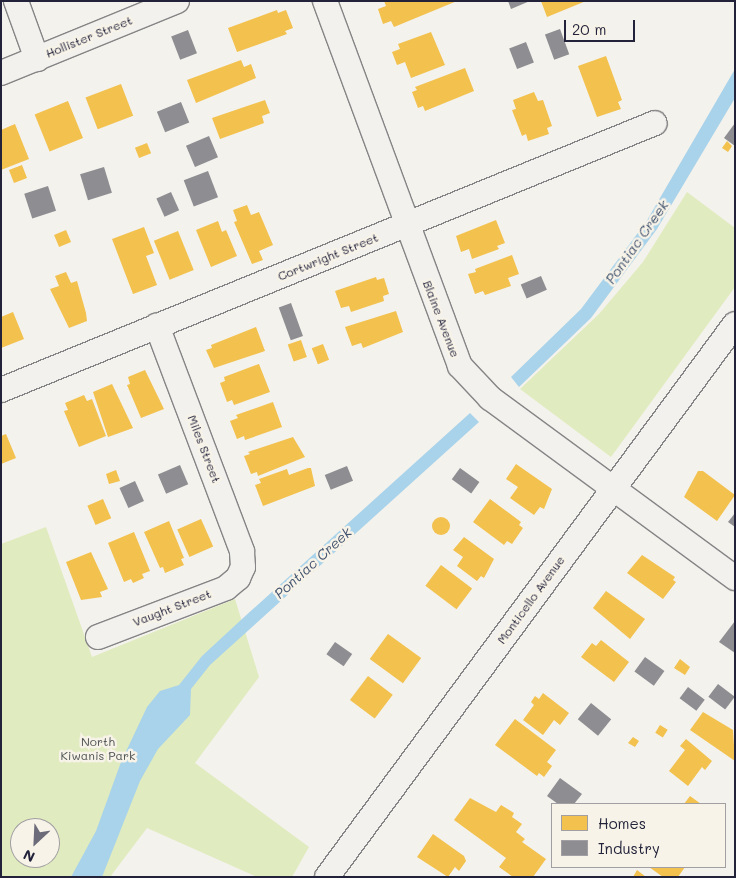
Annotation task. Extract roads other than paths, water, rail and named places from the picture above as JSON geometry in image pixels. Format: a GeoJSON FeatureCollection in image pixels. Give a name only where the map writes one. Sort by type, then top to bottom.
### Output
{"type":"FeatureCollection","features":[{"type":"Feature","properties":{"kind":"street"},"geometry":{"type":"LineString","coordinates":[[16,1],[37,59]]}},
{"type":"Feature","properties":{"kind":"street","name":"Hollister Street"},"geometry":{"type":"LineString","coordinates":[[1,73],[178,1]]}},
{"type":"Feature","properties":{"kind":"street","name":"Blaine Avenue"},"geometry":{"type":"LineString","coordinates":[[325,1],[452,350],[469,379],[735,578]]}},
{"type":"Feature","properties":{"kind":"street","name":"Cortwright Street"},"geometry":{"type":"LineString","coordinates":[[1,390],[407,226],[655,123]]}},
{"type":"Feature","properties":{"kind":"street","name":"Monticello Avenue"},"geometry":{"type":"LineString","coordinates":[[327,877],[735,324]]}},
{"type":"Feature","properties":{"kind":"street","name":"Miles Street"},"geometry":{"type":"LineString","coordinates":[[157,326],[242,551],[241,572]]}},
{"type":"Feature","properties":{"kind":"street","name":"Vaught Street"},"geometry":{"type":"LineString","coordinates":[[98,637],[226,588],[241,572]]}},
{"type":"Feature","properties":{"kind":"water","name":"Pontiac Creek"},"geometry":{"type":"Polygon","coordinates":[[[735,69],[735,98],[657,229],[591,318],[519,387],[511,377],[581,309],[646,222],[735,69]]]}},
{"type":"Feature","properties":{"kind":"water","name":"Pontiac Creek"},"geometry":{"type":"Polygon","coordinates":[[[470,413],[479,422],[210,665],[191,689],[190,715],[158,749],[140,781],[102,877],[71,877],[96,831],[121,762],[147,707],[160,691],[179,685],[202,656],[470,413]]]}},
{"type":"Feature","properties":{"kind":"park label","name":"North Kiwanis Park"},"geometry":{"type":"Point","coordinates":[98,749]}}]}
